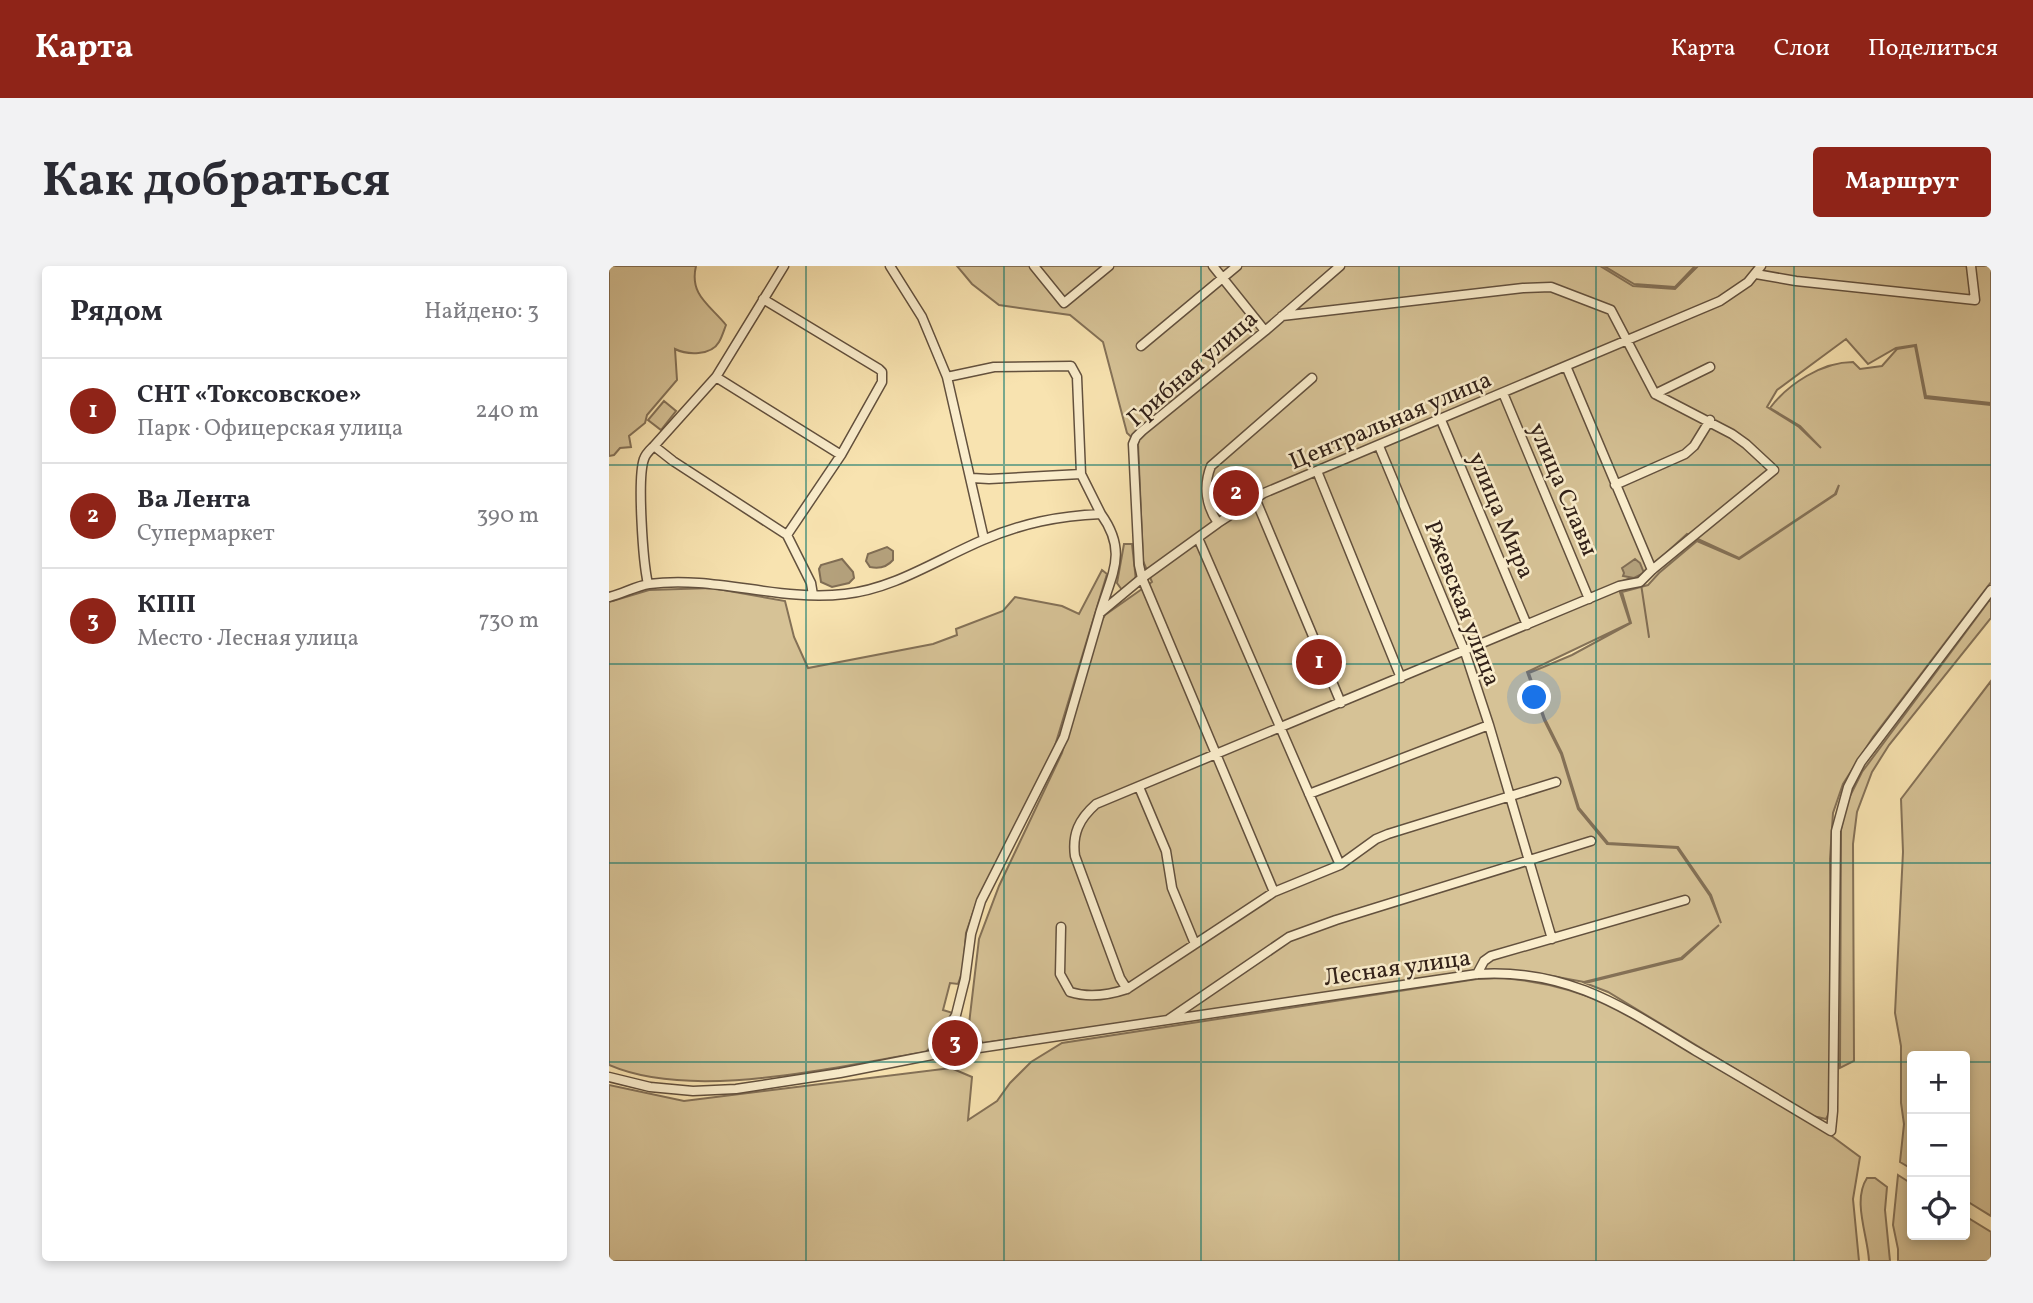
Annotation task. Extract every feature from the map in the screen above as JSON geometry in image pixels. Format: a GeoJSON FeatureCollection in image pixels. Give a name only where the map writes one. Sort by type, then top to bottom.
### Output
{"type":"FeatureCollection","features":[{"type":"Feature","properties":{"kind":"street"},"geometry":{"type":"LineString","coordinates":[[647,584],[642,468],[646,454],[716,377],[784,266]]}},
{"type":"Feature","properties":{"kind":"street"},"geometry":{"type":"LineString","coordinates":[[890,266],[922,317],[947,377],[984,539]]}},
{"type":"Feature","properties":{"kind":"street"},"geometry":{"type":"LineString","coordinates":[[1034,266],[1064,303],[1109,266]]}},
{"type":"Feature","properties":{"kind":"street"},"geometry":{"type":"LineString","coordinates":[[1213,266],[1265,331]]}},
{"type":"Feature","properties":{"kind":"street"},"geometry":{"type":"LineString","coordinates":[[1141,346],[1237,266]]}},
{"type":"Feature","properties":{"kind":"street","name":"Грибная улица"},"geometry":{"type":"LineString","coordinates":[[1143,578],[1138,551],[1133,444],[1136,437],[1340,266]]}},
{"type":"Feature","properties":{"kind":"street"},"geometry":{"type":"LineString","coordinates":[[1758,270],[1796,281],[1975,300],[1971,266]]}},
{"type":"Feature","properties":{"kind":"street","name":"Центральная улица"},"geometry":{"type":"LineString","coordinates":[[1100,613],[1143,578],[1255,498],[1720,302],[1736,292],[1758,270]]}},
{"type":"Feature","properties":{"kind":"street"},"geometry":{"type":"LineString","coordinates":[[1127,989],[1120,978],[1075,856],[1075,832],[1084,814],[1095,804],[1619,586],[1640,582],[1774,470],[1746,444],[1710,420],[1655,394],[1611,310],[1551,287],[1282,316]]}},
{"type":"Feature","properties":{"kind":"street"},"geometry":{"type":"LineString","coordinates":[[763,299],[882,372],[882,382],[841,455],[787,535]]}},
{"type":"Feature","properties":{"kind":"street"},"geometry":{"type":"LineString","coordinates":[[932,1055],[956,1015],[965,979],[971,934],[981,901],[1064,737],[1117,548],[1113,531],[1101,514],[1081,474],[1077,376],[1071,366],[994,368],[947,377]]}},
{"type":"Feature","properties":{"kind":"street"},"geometry":{"type":"LineString","coordinates":[[1566,366],[1652,570]]}},
{"type":"Feature","properties":{"kind":"street"},"geometry":{"type":"LineString","coordinates":[[1655,394],[1710,368]]}},
{"type":"Feature","properties":{"kind":"street"},"geometry":{"type":"LineString","coordinates":[[716,377],[841,455]]}},
{"type":"Feature","properties":{"kind":"street"},"geometry":{"type":"LineString","coordinates":[[1218,523],[1208,503],[1206,478],[1211,466],[1312,377]]}},
{"type":"Feature","properties":{"kind":"street","name":"улица Славы"},"geometry":{"type":"LineString","coordinates":[[1503,393],[1589,599]]}},
{"type":"Feature","properties":{"kind":"street","name":"улица Мира"},"geometry":{"type":"LineString","coordinates":[[1441,420],[1527,625]]}},
{"type":"Feature","properties":{"kind":"street"},"geometry":{"type":"LineString","coordinates":[[1615,485],[1685,454],[1694,446],[1710,420]]}},
{"type":"Feature","properties":{"kind":"street"},"geometry":{"type":"LineString","coordinates":[[654,446],[787,535],[811,583],[813,595]]}},
{"type":"Feature","properties":{"kind":"street","name":"Ржевская улица"},"geometry":{"type":"LineString","coordinates":[[1379,446],[1465,652],[1552,939]]}},
{"type":"Feature","properties":{"kind":"street"},"geometry":{"type":"LineString","coordinates":[[1317,471],[1401,678]]}},
{"type":"Feature","properties":{"kind":"street"},"geometry":{"type":"LineString","coordinates":[[972,478],[989,480],[1081,474]]}},
{"type":"Feature","properties":{"kind":"street"},"geometry":{"type":"LineString","coordinates":[[1255,498],[1341,703]]}},
{"type":"Feature","properties":{"kind":"street"},"geometry":{"type":"LineString","coordinates":[[609,597],[647,584],[683,583],[734,586],[795,596],[845,594],[880,587],[984,539],[1039,521],[1061,516],[1101,514]]}},
{"type":"Feature","properties":{"kind":"street"},"geometry":{"type":"LineString","coordinates":[[1198,538],[1340,865]]}},
{"type":"Feature","properties":{"kind":"street"},"geometry":{"type":"LineString","coordinates":[[1143,578],[1273,892]]}},
{"type":"Feature","properties":{"kind":"street","name":"Лесная улица"},"geometry":{"type":"LineString","coordinates":[[609,1077],[650,1087],[693,1091],[736,1089],[932,1055],[1477,974],[1503,973],[1554,980],[1615,1002],[1831,1131],[1836,831],[1840,810],[1861,762],[1991,590]]}},
{"type":"Feature","properties":{"kind":"street"},"geometry":{"type":"LineString","coordinates":[[1309,794],[1489,725]]}},
{"type":"Feature","properties":{"kind":"street"},"geometry":{"type":"LineString","coordinates":[[1061,927],[1060,974],[1070,992],[1081,996],[1127,989],[1273,892],[1340,865],[1376,839],[1556,782]]}},
{"type":"Feature","properties":{"kind":"street"},"geometry":{"type":"LineString","coordinates":[[1139,787],[1166,851],[1172,888],[1195,944]]}},
{"type":"Feature","properties":{"kind":"street"},"geometry":{"type":"LineString","coordinates":[[1168,1020],[1289,937],[1591,841]]}},
{"type":"Feature","properties":{"kind":"street"},"geometry":{"type":"LineString","coordinates":[[1477,974],[1484,961],[1491,956],[1685,900]]}},
{"type":"Feature","properties":{"kind":"shaded area"},"geometry":{"type":"Polygon","coordinates":[[[609,266],[696,266],[695,285],[698,292],[726,325],[719,342],[710,350],[692,353],[675,349],[677,380],[647,415],[645,423],[629,436],[631,447],[620,448],[614,455],[609,456],[609,266]]]}},
{"type":"Feature","properties":{"kind":"shaded area"},"geometry":{"type":"Polygon","coordinates":[[[957,266],[1600,266],[1633,286],[1675,289],[1698,266],[1991,266],[1991,403],[1926,396],[1916,345],[1896,348],[1868,364],[1846,339],[1777,390],[1767,407],[1799,427],[1821,448],[1800,426],[1770,408],[1777,399],[1818,370],[1853,362],[1860,369],[1882,366],[1897,349],[1915,346],[1925,398],[1991,405],[1991,582],[1873,737],[1843,784],[1833,813],[1830,859],[1831,1109],[1826,1119],[1813,1116],[1608,992],[1585,983],[1682,959],[1719,925],[1681,958],[1584,982],[1541,974],[1476,972],[983,1043],[969,1024],[979,939],[999,886],[1062,753],[1099,625],[1105,615],[1152,582],[1143,561],[1138,443],[1127,433],[1103,342],[1070,315],[999,305],[972,284],[957,266]],[[1839,485],[1835,494],[1739,558],[1687,534],[1644,573],[1617,583],[1630,623],[1527,672],[1544,720],[1561,754],[1578,809],[1607,844],[1677,848],[1710,896],[1721,923],[1711,895],[1678,847],[1608,843],[1579,808],[1562,753],[1545,719],[1529,673],[1572,655],[1631,623],[1622,592],[1648,585],[1697,541],[1739,559],[1836,494],[1839,485]]]}},
{"type":"Feature","properties":{"kind":"shaded area"},"geometry":{"type":"Polygon","coordinates":[[[1604,266],[1695,266],[1675,287],[1634,284],[1604,266]]]}},
{"type":"Feature","properties":{"kind":"shaded area"},"geometry":{"type":"Polygon","coordinates":[[[664,401],[676,411],[661,430],[648,420],[664,401]]]}},
{"type":"Feature","properties":{"kind":"shaded area"},"geometry":{"type":"Polygon","coordinates":[[[1124,544],[1132,544],[1136,581],[1122,590],[1117,583],[1124,544]]]}},
{"type":"Feature","properties":{"kind":"shaded area"},"geometry":{"type":"Polygon","coordinates":[[[887,547],[893,551],[893,560],[883,567],[870,567],[866,561],[868,554],[887,547]]]}},
{"type":"Feature","properties":{"kind":"shaded area"},"geometry":{"type":"Polygon","coordinates":[[[842,559],[853,572],[854,578],[849,583],[832,587],[821,582],[821,565],[842,559]]]}},
{"type":"Feature","properties":{"kind":"shaded area"},"geometry":{"type":"Polygon","coordinates":[[[1635,559],[1644,573],[1634,578],[1623,576],[1622,568],[1635,559]]]}},
{"type":"Feature","properties":{"kind":"shaded area"},"geometry":{"type":"Polygon","coordinates":[[[1102,570],[1107,574],[1054,749],[977,901],[966,933],[963,970],[958,984],[950,983],[943,1010],[953,1013],[946,1027],[926,1052],[808,1072],[723,1081],[682,1081],[643,1076],[609,1065],[609,602],[649,590],[712,588],[785,601],[794,637],[808,668],[933,644],[957,635],[956,629],[1003,611],[1015,597],[1062,606],[1079,614],[1102,570]]]}},
{"type":"Feature","properties":{"kind":"shaded area"},"geometry":{"type":"Polygon","coordinates":[[[1991,598],[1991,618],[1889,745],[1872,772],[1857,812],[1853,844],[1854,1061],[1840,1068],[1841,829],[1847,802],[1862,772],[1991,598]]]}},
{"type":"Feature","properties":{"kind":"shaded area"},"geometry":{"type":"Polygon","coordinates":[[[1991,681],[1991,1216],[1970,1203],[1970,1051],[1907,1051],[1907,1166],[1900,1162],[1904,1124],[1901,1103],[1901,1046],[1895,1013],[1903,852],[1901,799],[1991,681]]]}},
{"type":"Feature","properties":{"kind":"shaded area"},"geometry":{"type":"Polygon","coordinates":[[[1502,978],[1559,987],[1613,1006],[1829,1134],[1860,1157],[1853,1199],[1859,1261],[609,1261],[609,1085],[684,1101],[951,1068],[972,1077],[968,1120],[997,1101],[1031,1062],[1062,1043],[1477,979],[1502,978]]]}},
{"type":"Feature","properties":{"kind":"shaded area"},"geometry":{"type":"Polygon","coordinates":[[[1898,1175],[1907,1181],[1907,1240],[1970,1240],[1970,1219],[1991,1232],[1991,1261],[1898,1261],[1893,1225],[1898,1175]]]}},
{"type":"Feature","properties":{"kind":"shaded area"},"geometry":{"type":"Polygon","coordinates":[[[1867,1178],[1875,1178],[1887,1187],[1885,1210],[1890,1261],[1869,1261],[1861,1208],[1863,1187],[1867,1178]]]}},
{"type":"Feature","properties":{"kind":"waterway"},"geometry":{"type":"LineString","coordinates":[[1641,584],[1649,637]]}},
{"type":"Feature","properties":{"kind":"place","name":"Ва Лента"},"geometry":{"type":"Point","coordinates":[1236,493]}},
{"type":"Feature","properties":{"kind":"place","name":"СНТ «Токсовское»"},"geometry":{"type":"Point","coordinates":[1319,662]}},
{"type":"Feature","properties":{"kind":"place","name":"КПП"},"geometry":{"type":"Point","coordinates":[955,1043]}}]}
